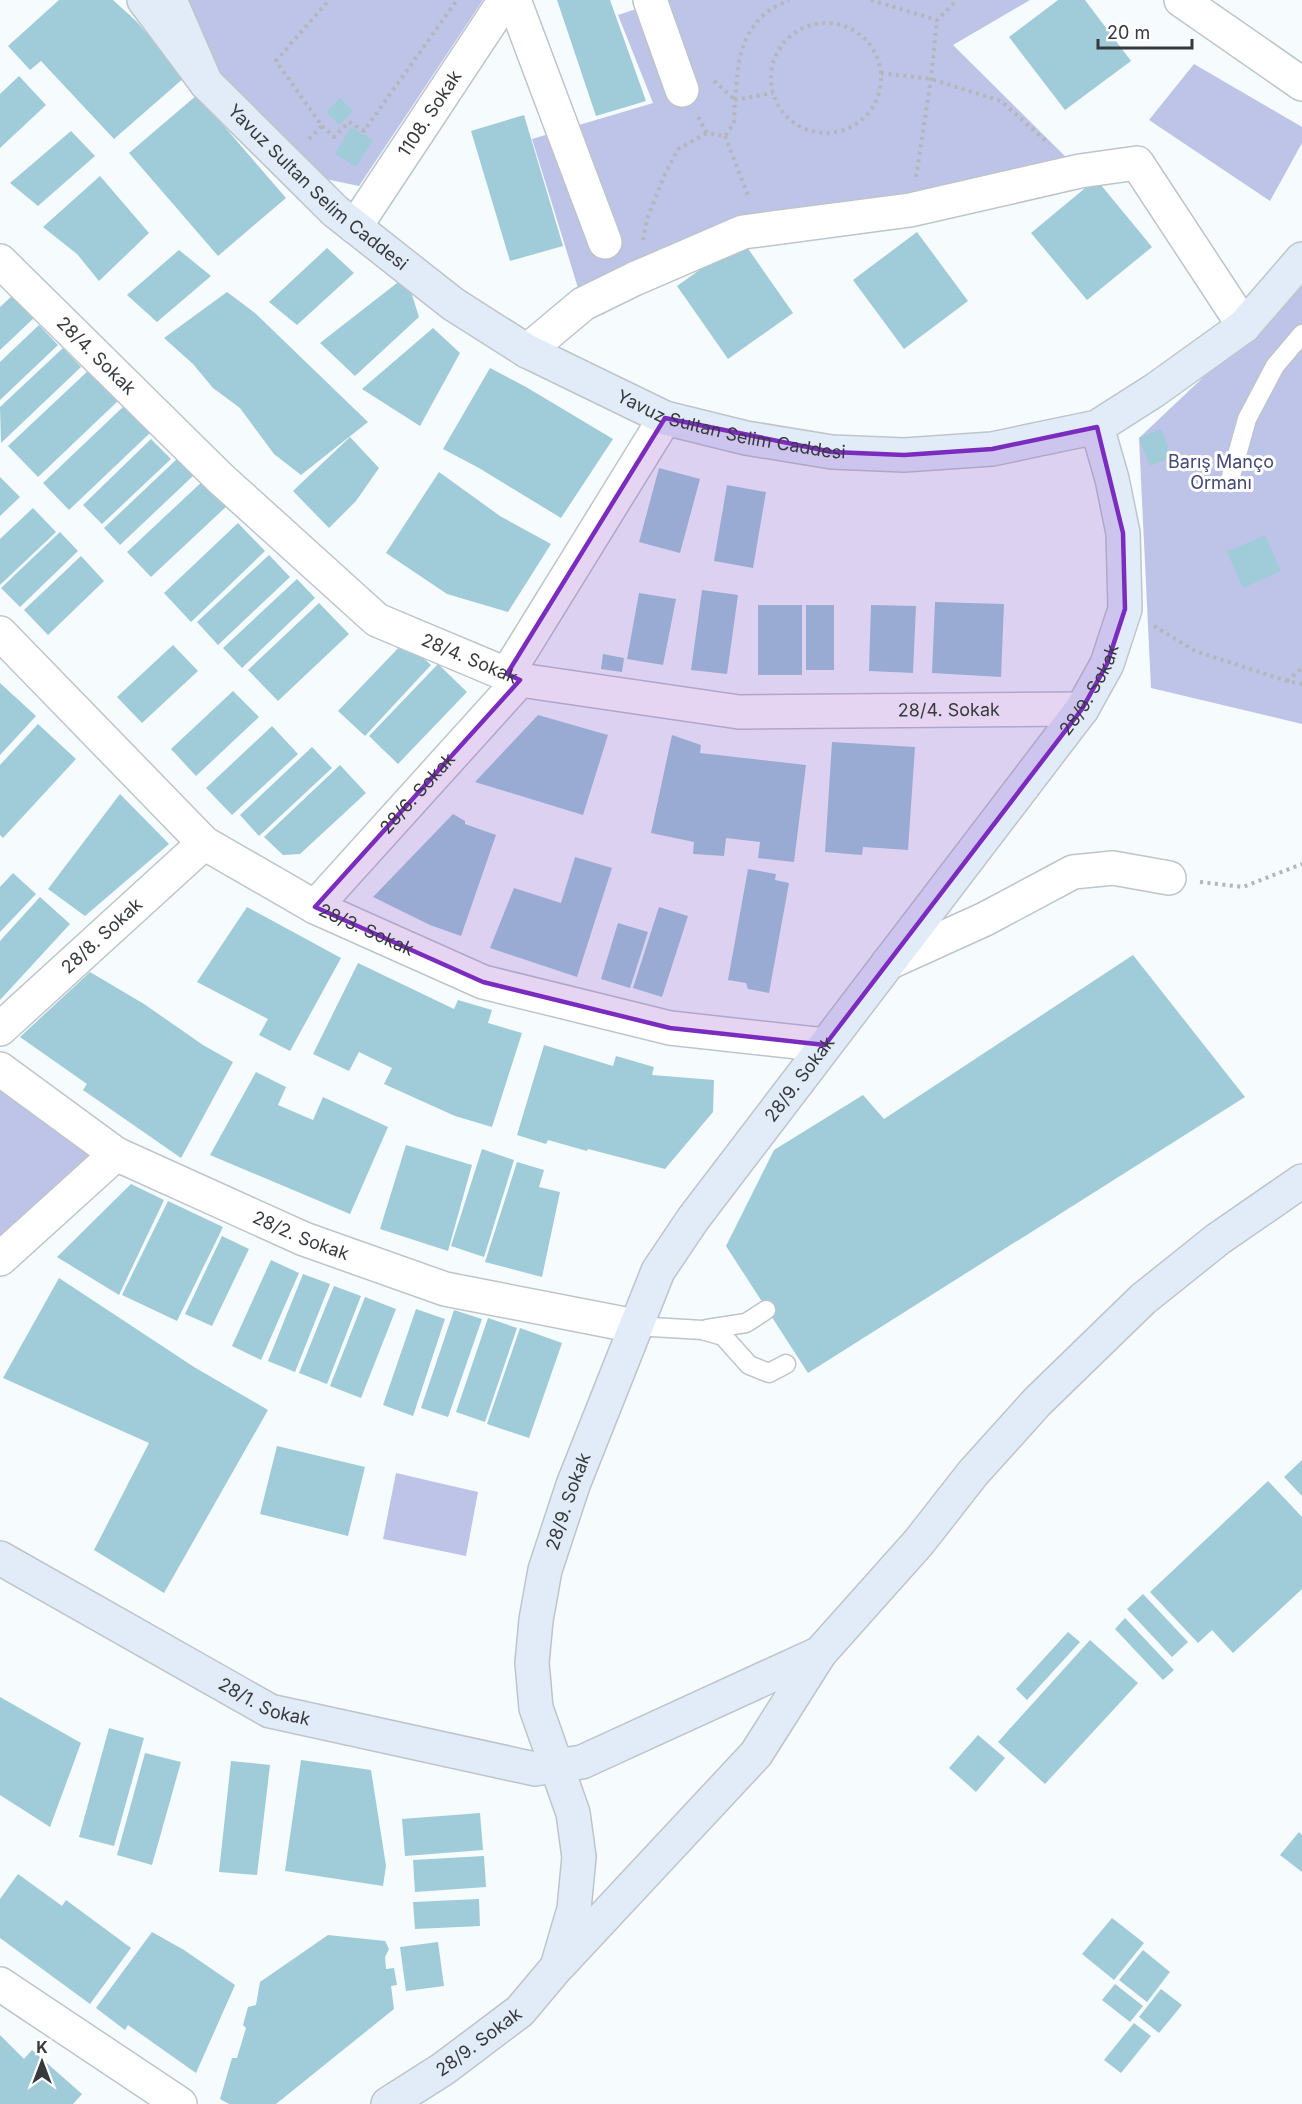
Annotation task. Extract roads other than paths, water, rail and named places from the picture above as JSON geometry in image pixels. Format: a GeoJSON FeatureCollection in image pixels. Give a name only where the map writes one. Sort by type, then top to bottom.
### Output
{"type":"FeatureCollection","features":[{"type":"Feature","properties":{"kind":"street"},"geometry":{"type":"LineString","coordinates":[[144,0],[206,83]]}},
{"type":"Feature","properties":{"kind":"street"},"geometry":{"type":"LineString","coordinates":[[170,0],[206,83]]}},
{"type":"Feature","properties":{"kind":"street","name":"1108. Sokak"},"geometry":{"type":"LineString","coordinates":[[355,227],[505,0]]}},
{"type":"Feature","properties":{"kind":"street"},"geometry":{"type":"LineString","coordinates":[[514,0],[605,242]]}},
{"type":"Feature","properties":{"kind":"street"},"geometry":{"type":"LineString","coordinates":[[650,0],[682,90]]}},
{"type":"Feature","properties":{"kind":"street"},"geometry":{"type":"LineString","coordinates":[[1181,0],[1302,84]]}},
{"type":"Feature","properties":{"kind":"street","name":"Yavuz Sultan Selim Caddesi"},"geometry":{"type":"LineString","coordinates":[[206,83],[335,211],[453,304],[526,351],[664,418],[747,438],[810,449],[904,455],[992,449],[1097,427],[1155,390],[1244,326],[1302,259]]}},
{"type":"Feature","properties":{"kind":"street"},"geometry":{"type":"LineString","coordinates":[[526,351],[583,304],[634,279],[743,232],[910,210],[1080,171],[1137,162],[1244,326]]}},
{"type":"Feature","properties":{"kind":"street","name":"28/4. Sokak"},"geometry":{"type":"LineString","coordinates":[[0,261],[220,478],[377,620],[514,677],[739,712],[1082,709]]}},
{"type":"Feature","properties":{"kind":"street","name":"28/6. Sokak"},"geometry":{"type":"LineString","coordinates":[[315,907],[514,677],[664,418]]}},
{"type":"Feature","properties":{"kind":"street","name":"28/9. Sokak"},"geometry":{"type":"LineString","coordinates":[[557,1967],[573,1909],[579,1857],[573,1813],[536,1708],[531,1663],[545,1570],[573,1485],[657,1271],[693,1219],[1082,709],[1107,664],[1125,609],[1123,533],[1112,479],[1097,427]]}},
{"type":"Feature","properties":{"kind":"street","name":"28/3. Sokak"},"geometry":{"type":"LineString","coordinates":[[0,633],[204,843],[315,907],[483,982],[670,1028],[825,1045]]}},
{"type":"Feature","properties":{"kind":"street","name":"28/8. Sokak"},"geometry":{"type":"LineString","coordinates":[[0,1029],[204,843]]}},
{"type":"Feature","properties":{"kind":"street"},"geometry":{"type":"LineString","coordinates":[[888,963],[985,919],[1073,872],[1113,868],[1169,878]]}},
{"type":"Feature","properties":{"kind":"street","name":"28/2. Sokak"},"geometry":{"type":"LineString","coordinates":[[0,1069],[116,1154],[304,1239],[446,1289],[635,1326]]}},
{"type":"Feature","properties":{"kind":"street"},"geometry":{"type":"LineString","coordinates":[[0,1259],[116,1154]]}},
{"type":"Feature","properties":{"kind":"street","name":"28/9. Sokak"},"geometry":{"type":"LineString","coordinates":[[388,2104],[443,2069],[520,2011],[557,1967],[756,1754],[820,1653],[920,1542],[973,1473],[1037,1402],[1143,1299],[1218,1239],[1302,1181]]}},
{"type":"Feature","properties":{"kind":"street","name":"28/1. Sokak"},"geometry":{"type":"LineString","coordinates":[[0,1558],[270,1711],[535,1768],[557,1765]]}},
{"type":"Feature","properties":{"kind":"street","name":"28/9. Sokak"},"geometry":{"type":"LineString","coordinates":[[557,1765],[582,1762],[820,1653]]}},
{"type":"Feature","properties":{"kind":"street"},"geometry":{"type":"LineString","coordinates":[[0,1984],[180,2104]]}},
{"type":"Feature","properties":{"kind":"lane"},"geometry":{"type":"LineString","coordinates":[[1230,480],[1247,419],[1275,366],[1302,334]]}},
{"type":"Feature","properties":{"kind":"lane"},"geometry":{"type":"LineString","coordinates":[[635,1326],[702,1329],[747,1323],[766,1310]]}},
{"type":"Feature","properties":{"kind":"lane"},"geometry":{"type":"LineString","coordinates":[[702,1329],[723,1336],[748,1365],[769,1373],[786,1364]]}},
{"type":"Feature","properties":{"kind":"park label","name":"Barış Manço Ormanı"},"geometry":{"type":"Point","coordinates":[1221,472]}}]}
